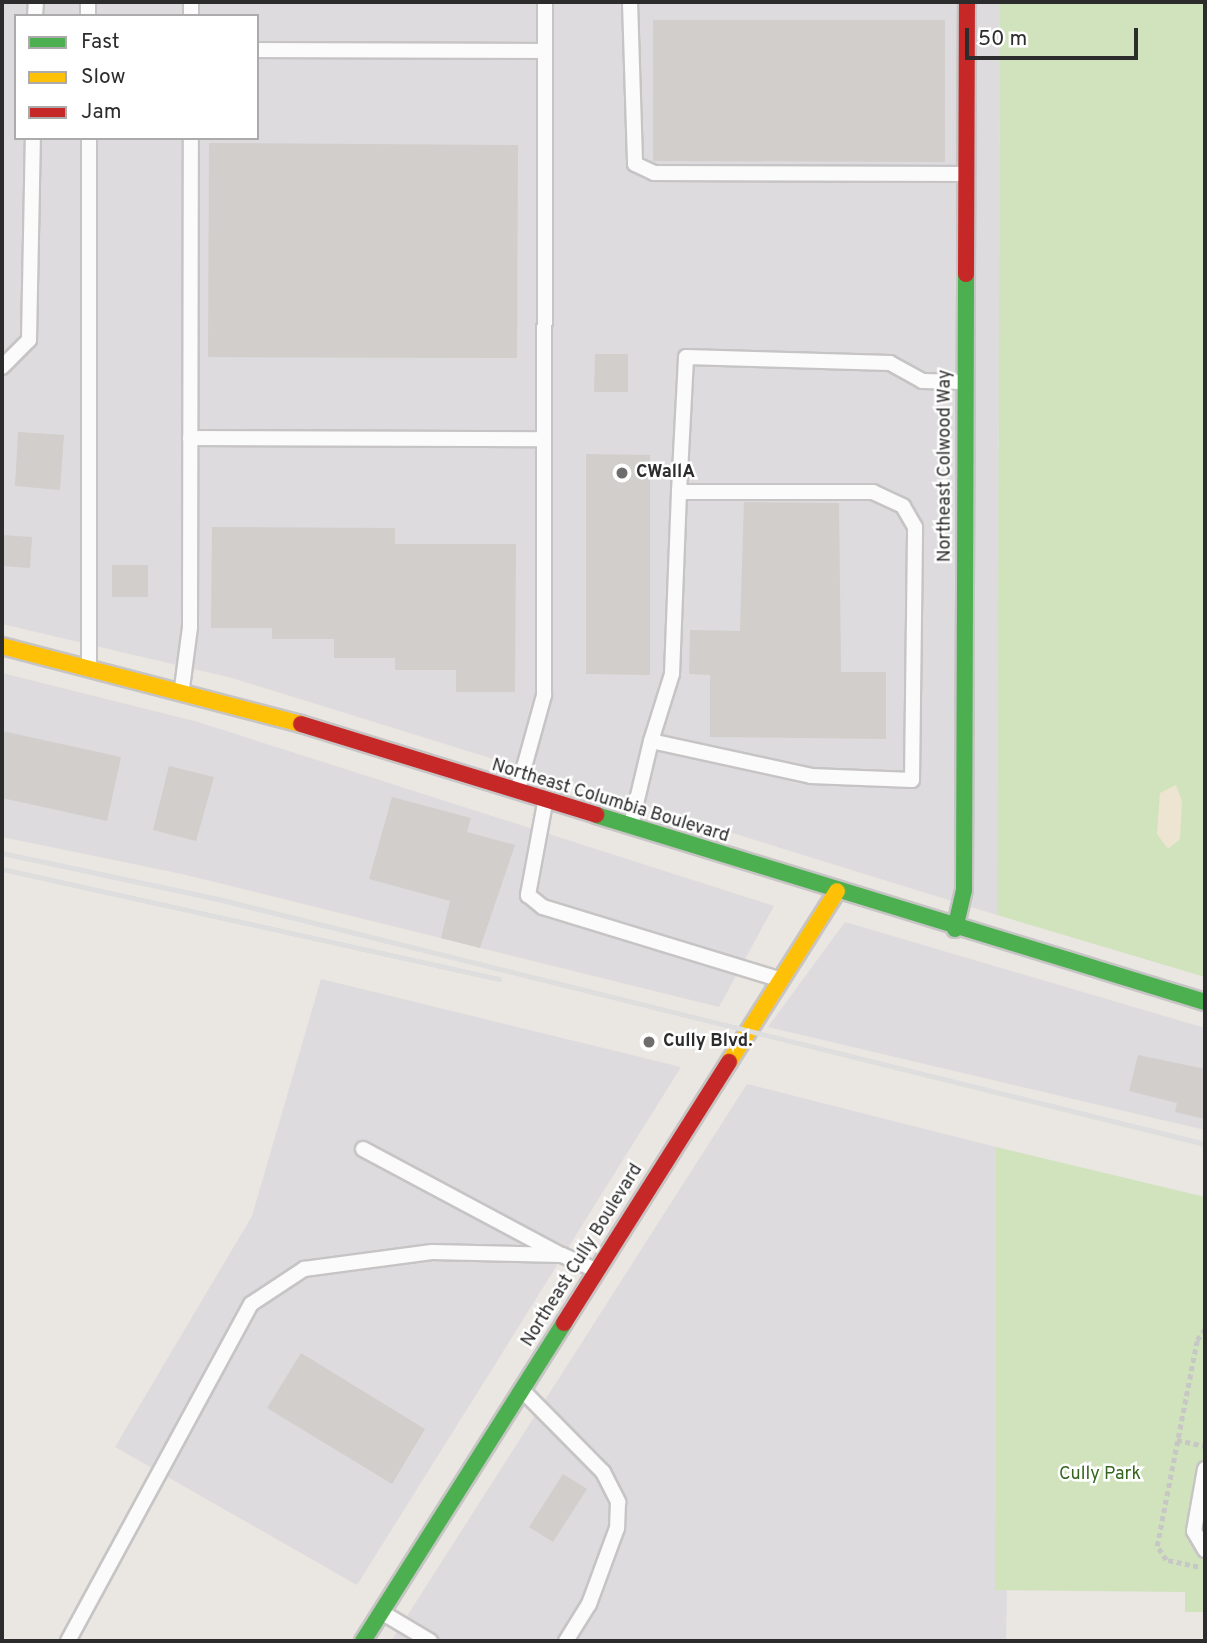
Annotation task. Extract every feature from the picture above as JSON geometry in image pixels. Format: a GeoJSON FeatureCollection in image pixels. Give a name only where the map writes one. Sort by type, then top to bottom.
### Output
{"type":"FeatureCollection","features":[{"type":"Feature","properties":{"kind":"street","name":"Northeast Colwood Way"},"geometry":{"type":"LineString","coordinates":[[955,929],[964,890],[967,2]]}},
{"type":"Feature","properties":{"kind":"street","name":"Northeast Columbia Boulevard"},"geometry":{"type":"LineString","coordinates":[[2,646],[182,688],[630,830],[1205,1002]]}},
{"type":"Feature","properties":{"kind":"street","name":"Northeast Cully Boulevard"},"geometry":{"type":"LineString","coordinates":[[363,1641],[837,891]]}},
{"type":"Feature","properties":{"kind":"lane"},"geometry":{"type":"LineString","coordinates":[[517,794],[544,695],[545,2]]}},
{"type":"Feature","properties":{"kind":"lane"},"geometry":{"type":"LineString","coordinates":[[630,2],[635,164],[654,173],[965,174]]}},
{"type":"Feature","properties":{"kind":"lane"},"geometry":{"type":"LineString","coordinates":[[259,50],[545,51]]}},
{"type":"Feature","properties":{"kind":"lane"},"geometry":{"type":"LineString","coordinates":[[2,367],[29,340],[33,140]]}},
{"type":"Feature","properties":{"kind":"lane"},"geometry":{"type":"LineString","coordinates":[[89,140],[89,665]]}},
{"type":"Feature","properties":{"kind":"lane"},"geometry":{"type":"LineString","coordinates":[[182,688],[190,627],[191,140]]}},
{"type":"Feature","properties":{"kind":"lane"},"geometry":{"type":"LineString","coordinates":[[630,830],[651,741],[672,674],[686,357],[890,363],[922,381],[965,382]]}},
{"type":"Feature","properties":{"kind":"lane"},"geometry":{"type":"LineString","coordinates":[[190,438],[544,439]]}},
{"type":"Feature","properties":{"kind":"lane"},"geometry":{"type":"LineString","coordinates":[[651,741],[811,776],[912,780],[912,515],[873,492],[679,492]]}},
{"type":"Feature","properties":{"kind":"lane"},"geometry":{"type":"LineString","coordinates":[[545,803],[528,895],[543,907],[780,980]]}},
{"type":"Feature","properties":{"kind":"lane"},"geometry":{"type":"LineString","coordinates":[[363,1149],[562,1255],[597,1270]]}},
{"type":"Feature","properties":{"kind":"lane"},"geometry":{"type":"LineString","coordinates":[[68,1641],[251,1304],[304,1269],[432,1252],[562,1255]]}},
{"type":"Feature","properties":{"kind":"lane"},"geometry":{"type":"LineString","coordinates":[[522,1390],[603,1472],[618,1502],[617,1528],[589,1604],[566,1641]]}},
{"type":"Feature","properties":{"kind":"lane"},"geometry":{"type":"LineString","coordinates":[[1205,1469],[1194,1531],[1205,1550]]}},
{"type":"Feature","properties":{"kind":"lane"},"geometry":{"type":"LineString","coordinates":[[381,1612],[430,1641]]}},
{"type":"Feature","properties":{"kind":"path"},"geometry":{"type":"LineString","coordinates":[[1205,1329],[1197,1340],[1157,1546],[1166,1560],[1205,1569]]}},
{"type":"Feature","properties":{"kind":"path"},"geometry":{"type":"LineString","coordinates":[[1177,1440],[1205,1446]]}},
{"type":"Feature","properties":{"kind":"shaded area"},"geometry":{"type":"Polygon","coordinates":[[[2,2],[1000,2],[997,915],[232,678],[2,624],[2,2]]]}},
{"type":"Feature","properties":{"kind":"shaded area"},"geometry":{"type":"Polygon","coordinates":[[[2,673],[198,722],[774,906],[719,1007],[182,874],[2,837],[2,673]]]}},
{"type":"Feature","properties":{"kind":"shaded area"},"geometry":{"type":"Polygon","coordinates":[[[845,922],[1205,1028],[1205,1130],[768,1027],[845,922]]]}},
{"type":"Feature","properties":{"kind":"shaded area"},"geometry":{"type":"Polygon","coordinates":[[[321,979],[681,1067],[357,1585],[115,1447],[252,1216],[321,979]]]}},
{"type":"Feature","properties":{"kind":"shaded area"},"geometry":{"type":"Polygon","coordinates":[[[747,1084],[996,1147],[995,1590],[1007,1590],[1006,1641],[391,1641],[747,1084]]]}},
{"type":"Feature","properties":{"kind":"green space"},"geometry":{"type":"Polygon","coordinates":[[[1000,2],[1205,2],[1205,977],[997,915],[1000,2]]]}},
{"type":"Feature","properties":{"kind":"green space","name":"Cully Park"},"geometry":{"type":"Polygon","coordinates":[[[996,1147],[1205,1197],[1205,1612],[1185,1612],[1185,1592],[995,1590],[996,1147]]]}},
{"type":"Feature","properties":{"kind":"sand"},"geometry":{"type":"Polygon","coordinates":[[[1176,785],[1182,801],[1180,839],[1168,849],[1157,834],[1160,793],[1176,785]]]}},
{"type":"Feature","properties":{"kind":"building"},"geometry":{"type":"Polygon","coordinates":[[[653,20],[945,20],[945,162],[653,161],[653,20]]]}},
{"type":"Feature","properties":{"kind":"building"},"geometry":{"type":"Polygon","coordinates":[[[209,143],[518,145],[517,358],[208,357],[209,143]]]}},
{"type":"Feature","properties":{"kind":"building"},"geometry":{"type":"Polygon","coordinates":[[[595,354],[628,354],[628,392],[594,392],[595,354]]]}},
{"type":"Feature","properties":{"kind":"building"},"geometry":{"type":"Polygon","coordinates":[[[18,432],[64,435],[60,490],[15,486],[18,432]]]}},
{"type":"Feature","properties":{"kind":"building"},"geometry":{"type":"Polygon","coordinates":[[[586,454],[650,455],[650,675],[586,674],[586,454]]]}},
{"type":"Feature","properties":{"kind":"building"},"geometry":{"type":"Polygon","coordinates":[[[744,502],[839,503],[841,672],[886,672],[886,739],[710,737],[710,675],[689,674],[690,630],[740,631],[744,502]]]}},
{"type":"Feature","properties":{"kind":"building"},"geometry":{"type":"Polygon","coordinates":[[[212,527],[395,528],[395,544],[516,544],[515,692],[456,692],[456,670],[395,670],[395,658],[334,658],[334,639],[272,639],[272,628],[211,628],[212,527]]]}},
{"type":"Feature","properties":{"kind":"building"},"geometry":{"type":"Polygon","coordinates":[[[2,535],[32,537],[30,568],[2,566],[2,535]]]}},
{"type":"Feature","properties":{"kind":"building"},"geometry":{"type":"Polygon","coordinates":[[[112,565],[148,565],[148,597],[112,597],[112,565]]]}},
{"type":"Feature","properties":{"kind":"building"},"geometry":{"type":"Polygon","coordinates":[[[2,731],[121,757],[107,821],[2,798],[2,731]]]}},
{"type":"Feature","properties":{"kind":"building"},"geometry":{"type":"Polygon","coordinates":[[[169,766],[214,777],[196,841],[153,830],[169,766]]]}},
{"type":"Feature","properties":{"kind":"building"},"geometry":{"type":"Polygon","coordinates":[[[392,797],[471,818],[467,832],[515,845],[480,948],[441,938],[450,901],[369,879],[392,797]]]}},
{"type":"Feature","properties":{"kind":"building"},"geometry":{"type":"Polygon","coordinates":[[[1138,1055],[1205,1069],[1205,1119],[1175,1112],[1177,1103],[1129,1091],[1138,1055]]]}},
{"type":"Feature","properties":{"kind":"building"},"geometry":{"type":"Polygon","coordinates":[[[301,1353],[425,1429],[392,1484],[267,1408],[301,1353]]]}},
{"type":"Feature","properties":{"kind":"building"},"geometry":{"type":"Polygon","coordinates":[[[563,1474],[587,1489],[553,1542],[529,1527],[563,1474]]]}},
{"type":"Feature","properties":{"kind":"railway"},"geometry":{"type":"LineString","coordinates":[[2,853],[218,899],[1205,1144]]}},
{"type":"Feature","properties":{"kind":"railway"},"geometry":{"type":"LineString","coordinates":[[2,869],[499,979]]}},
{"type":"Feature","properties":{"kind":"traffic: fast"},"geometry":{"type":"LineString","coordinates":[[955,929],[964,890],[966,274]]}},
{"type":"Feature","properties":{"kind":"traffic: fast"},"geometry":{"type":"LineString","coordinates":[[596,815],[1205,1002]]}},
{"type":"Feature","properties":{"kind":"traffic: fast"},"geometry":{"type":"LineString","coordinates":[[363,1641],[564,1323]]}},
{"type":"Feature","properties":{"kind":"traffic: slow"},"geometry":{"type":"LineString","coordinates":[[2,646],[301,724]]}},
{"type":"Feature","properties":{"kind":"traffic: slow"},"geometry":{"type":"LineString","coordinates":[[729,1062],[837,891]]}},
{"type":"Feature","properties":{"kind":"traffic: jam"},"geometry":{"type":"LineString","coordinates":[[966,274],[967,2]]}},
{"type":"Feature","properties":{"kind":"traffic: jam"},"geometry":{"type":"LineString","coordinates":[[301,724],[596,815]]}},
{"type":"Feature","properties":{"kind":"traffic: jam"},"geometry":{"type":"LineString","coordinates":[[564,1323],[729,1062]]}},
{"type":"Feature","properties":{"kind":"place","name":"CWallA"},"geometry":{"type":"Point","coordinates":[622,473]}},
{"type":"Feature","properties":{"kind":"place","name":"Cully Blvd."},"geometry":{"type":"Point","coordinates":[649,1042]}}]}
